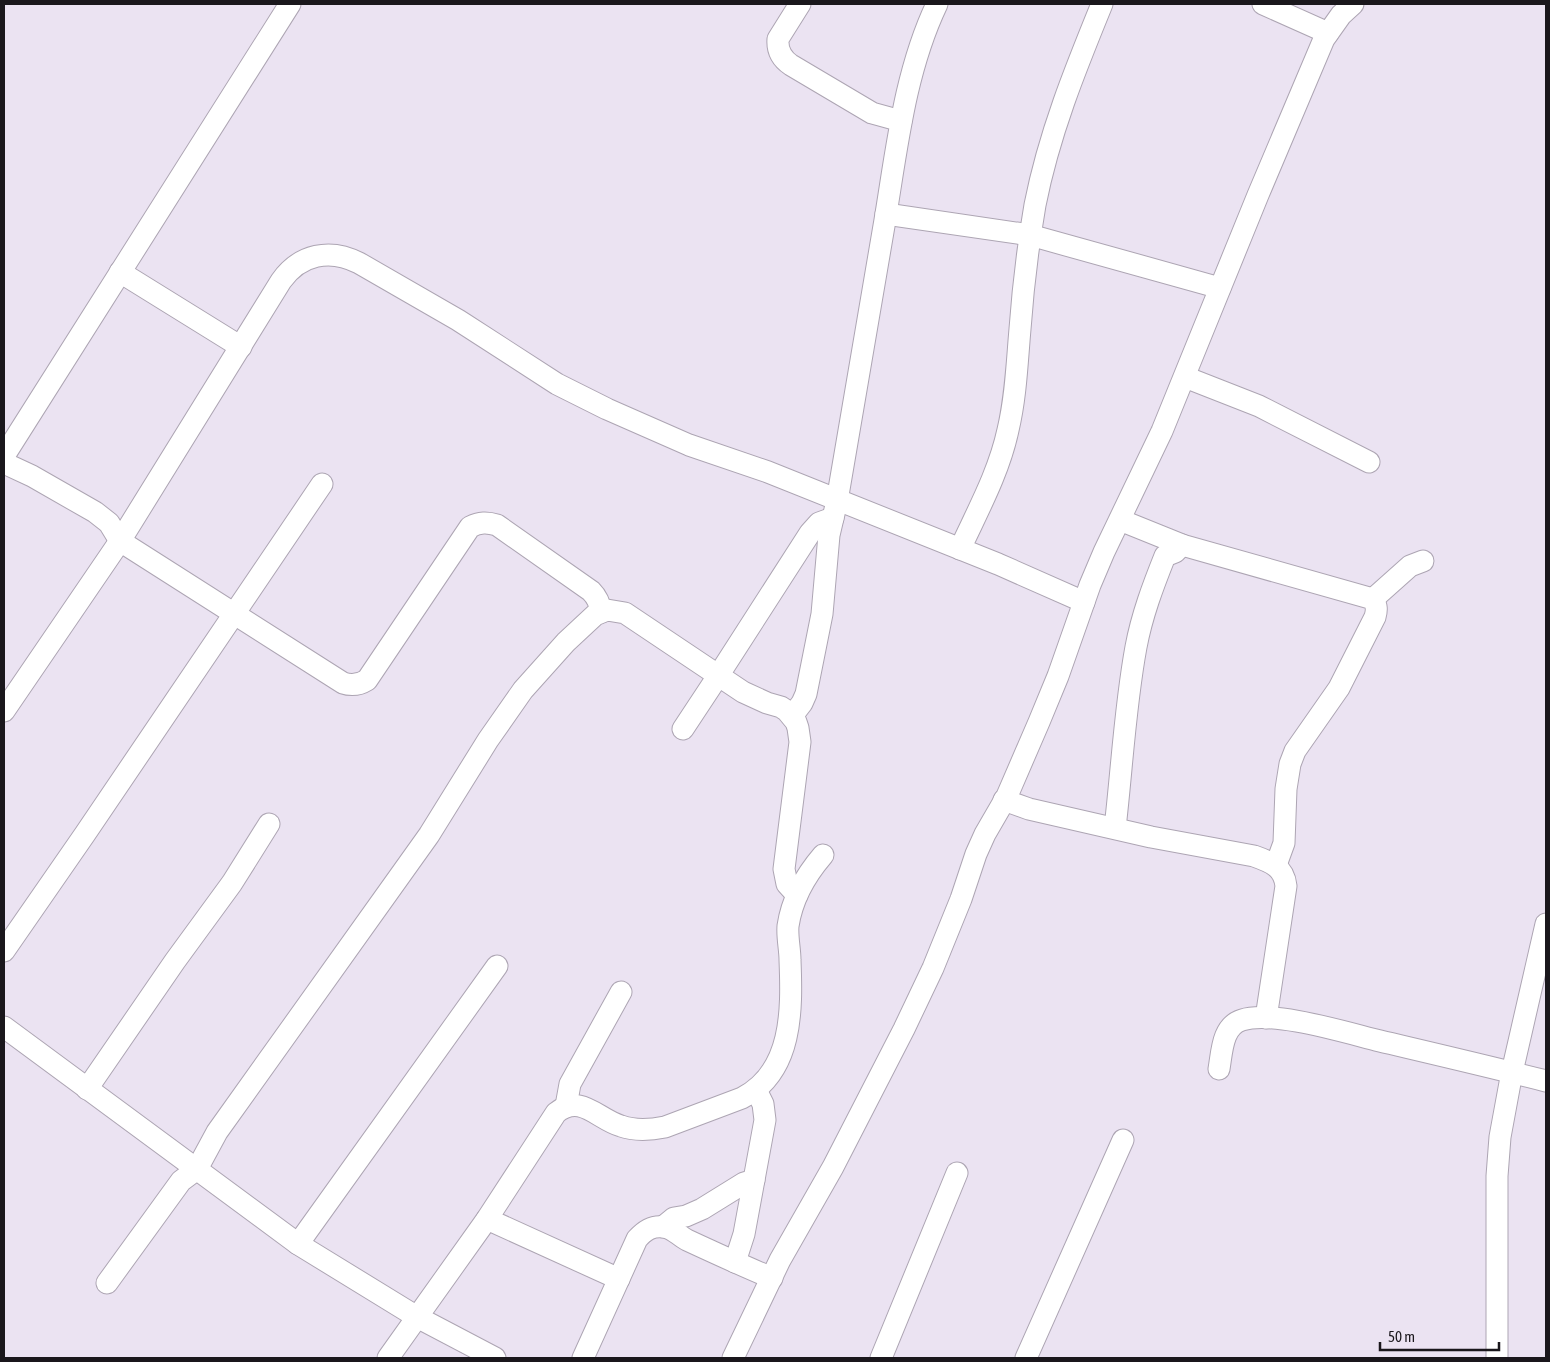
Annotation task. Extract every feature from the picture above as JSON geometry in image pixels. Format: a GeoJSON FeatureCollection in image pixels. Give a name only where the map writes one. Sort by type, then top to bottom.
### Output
{"type":"FeatureCollection","features":[{"type":"Feature","properties":{"kind":"street"},"geometry":{"type":"LineString","coordinates":[[4,456],[290,4]]}},
{"type":"Feature","properties":{"kind":"street"},"geometry":{"type":"LineString","coordinates":[[800,4],[778,39],[778,46],[782,57],[791,65],[872,113],[901,121]]}},
{"type":"Feature","properties":{"kind":"street"},"geometry":{"type":"LineString","coordinates":[[792,716],[806,694],[822,614],[827,552],[901,121],[920,49],[937,4]]}},
{"type":"Feature","properties":{"kind":"street"},"geometry":{"type":"LineString","coordinates":[[960,549],[996,473],[1008,430],[1017,377],[1024,282],[1030,235],[1042,176],[1057,120],[1072,76],[1102,4]]}},
{"type":"Feature","properties":{"kind":"street"},"geometry":{"type":"LineString","coordinates":[[1263,4],[1328,33]]}},
{"type":"Feature","properties":{"kind":"street"},"geometry":{"type":"LineString","coordinates":[[733,1358],[780,1260],[832,1167],[919,998],[947,934],[976,854],[1004,800],[1042,715],[1104,552],[1185,377],[1220,288],[1328,33],[1341,15],[1353,4]]}},
{"type":"Feature","properties":{"kind":"street"},"geometry":{"type":"LineString","coordinates":[[886,214],[1030,235],[1220,288]]}},
{"type":"Feature","properties":{"kind":"street"},"geometry":{"type":"LineString","coordinates":[[4,711],[120,541],[281,280],[300,261],[317,255],[343,256],[359,263],[458,320],[557,384],[607,409],[689,444],[768,472],[835,509],[960,549],[1084,602]]}},
{"type":"Feature","properties":{"kind":"street"},"geometry":{"type":"LineString","coordinates":[[120,272],[241,347]]}},
{"type":"Feature","properties":{"kind":"street"},"geometry":{"type":"LineString","coordinates":[[1185,377],[1259,406],[1369,462]]}},
{"type":"Feature","properties":{"kind":"street"},"geometry":{"type":"LineString","coordinates":[[4,463],[32,476],[95,512],[109,523],[120,541],[233,614],[349,685],[359,684],[367,680],[470,528],[477,524],[497,525],[591,591],[596,596],[600,612]]}},
{"type":"Feature","properties":{"kind":"street"},"geometry":{"type":"LineString","coordinates":[[4,950],[322,484]]}},
{"type":"Feature","properties":{"kind":"street"},"geometry":{"type":"LineString","coordinates":[[682,729],[810,534],[835,509]]}},
{"type":"Feature","properties":{"kind":"street"},"geometry":{"type":"LineString","coordinates":[[1120,520],[1174,551],[1373,599],[1376,604],[1376,613],[1351,666],[1326,708],[1296,751],[1290,764],[1286,789],[1284,843],[1276,865]]}},
{"type":"Feature","properties":{"kind":"street"},"geometry":{"type":"LineString","coordinates":[[1115,828],[1136,648],[1146,609],[1174,551]]}},
{"type":"Feature","properties":{"kind":"street"},"geometry":{"type":"LineString","coordinates":[[1373,599],[1410,566],[1424,561]]}},
{"type":"Feature","properties":{"kind":"street"},"geometry":{"type":"LineString","coordinates":[[107,1283],[181,1181],[197,1168],[217,1132],[429,835],[505,714],[544,665],[566,642],[600,612],[613,610],[625,613],[718,676],[749,695],[781,707],[792,716],[798,728],[800,742],[785,877],[791,890],[796,895]]}},
{"type":"Feature","properties":{"kind":"street"},"geometry":{"type":"LineString","coordinates":[[1004,800],[1029,809],[1187,845],[1254,856],[1276,865],[1283,873],[1286,886],[1269,1019]]}},
{"type":"Feature","properties":{"kind":"street"},"geometry":{"type":"LineString","coordinates":[[87,1089],[170,968],[232,884],[269,824]]}},
{"type":"Feature","properties":{"kind":"street"},"geometry":{"type":"LineString","coordinates":[[388,1358],[488,1219],[556,1112],[566,1106],[584,1106],[600,1117],[622,1127],[644,1130],[655,1129],[742,1098],[756,1090],[768,1079],[775,1070],[784,1048],[790,999],[788,929],[796,895],[823,856]]}},
{"type":"Feature","properties":{"kind":"street"},"geometry":{"type":"LineString","coordinates":[[1497,1358],[1497,1176],[1500,1137],[1512,1072],[1546,924]]}},
{"type":"Feature","properties":{"kind":"street"},"geometry":{"type":"LineString","coordinates":[[298,1244],[497,966]]}},
{"type":"Feature","properties":{"kind":"street"},"geometry":{"type":"LineString","coordinates":[[566,1106],[570,1084],[621,992]]}},
{"type":"Feature","properties":{"kind":"street"},"geometry":{"type":"LineString","coordinates":[[1219,1069],[1225,1039],[1231,1027],[1242,1020],[1269,1019],[1296,1022],[1546,1081]]}},
{"type":"Feature","properties":{"kind":"street"},"geometry":{"type":"LineString","coordinates":[[4,1026],[298,1244],[417,1318],[495,1358]]}},
{"type":"Feature","properties":{"kind":"street"},"geometry":{"type":"LineString","coordinates":[[735,1262],[744,1234],[765,1120],[763,1104],[756,1090]]}},
{"type":"Feature","properties":{"kind":"street"},"geometry":{"type":"LineString","coordinates":[[1026,1358],[1123,1140]]}},
{"type":"Feature","properties":{"kind":"street"},"geometry":{"type":"LineString","coordinates":[[881,1358],[957,1173]]}},
{"type":"Feature","properties":{"kind":"street"},"geometry":{"type":"LineString","coordinates":[[663,1227],[674,1218],[686,1216],[702,1209],[744,1183],[754,1180]]}},
{"type":"Feature","properties":{"kind":"street"},"geometry":{"type":"LineString","coordinates":[[488,1219],[620,1279]]}},
{"type":"Feature","properties":{"kind":"street"},"geometry":{"type":"LineString","coordinates":[[583,1358],[637,1240],[642,1233],[649,1229],[670,1228],[680,1237],[772,1278]]}}]}
